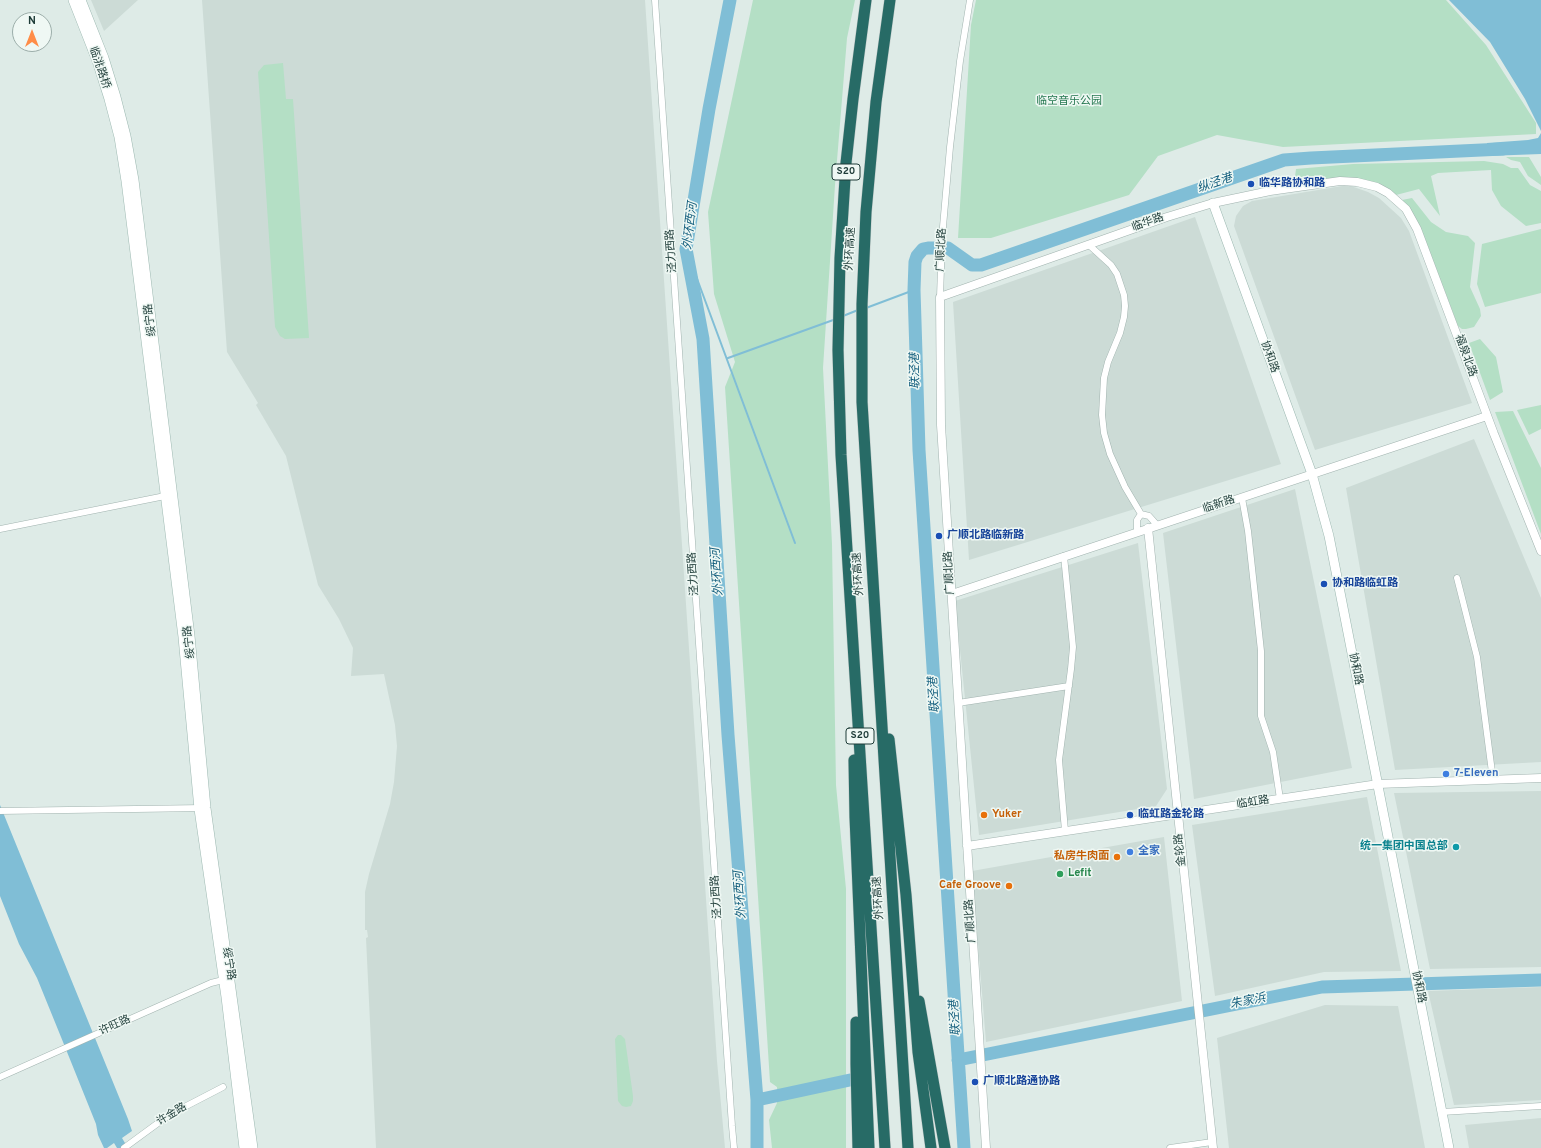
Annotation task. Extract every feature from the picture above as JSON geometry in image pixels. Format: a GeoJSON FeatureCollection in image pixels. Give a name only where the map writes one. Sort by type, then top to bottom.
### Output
{"type":"FeatureCollection","features":[{"type":"Feature","properties":{"kind":"highway","name":"外环高速"},"geometry":{"type":"LineString","coordinates":[[866,0],[846,163],[840,258],[838,325],[841,454],[885,1148]]}},
{"type":"Feature","properties":{"kind":"highway","name":"外环高速"},"geometry":{"type":"LineString","coordinates":[[890,0],[884,39],[870,166],[862,301],[862,387],[864,454],[908,1148]]}},
{"type":"Feature","properties":{"kind":"highway"},"geometry":{"type":"LineString","coordinates":[[874,612],[898,811],[918,1052],[931,1148]]}},
{"type":"Feature","properties":{"kind":"highway"},"geometry":{"type":"LineString","coordinates":[[852,613],[855,817],[869,1148]]}},
{"type":"Feature","properties":{"kind":"highway"},"geometry":{"type":"LineString","coordinates":[[909,944],[945,1148]]}},
{"type":"Feature","properties":{"kind":"highway"},"geometry":{"type":"LineString","coordinates":[[858,1148],[856,1041],[860,951]]}},
{"type":"Feature","properties":{"kind":"main road","name":"临洮路桥"},"geometry":{"type":"LineString","coordinates":[[73,0],[104,81],[122,137]]}},
{"type":"Feature","properties":{"kind":"main road","name":"临洮路桥"},"geometry":{"type":"LineString","coordinates":[[81,0],[109,72],[122,137]]}},
{"type":"Feature","properties":{"kind":"main road","name":"绥宁路"},"geometry":{"type":"LineString","coordinates":[[122,137],[203,808],[253,1148]]}},
{"type":"Feature","properties":{"kind":"main road","name":"绥宁路"},"geometry":{"type":"LineString","coordinates":[[122,137],[138,209],[190,636],[203,808]]}},
{"type":"Feature","properties":{"kind":"main road","name":"协和路"},"geometry":{"type":"LineString","coordinates":[[1213,203],[1312,474],[1329,536],[1449,1148]]}},
{"type":"Feature","properties":{"kind":"main road","name":"绥宁路"},"geometry":{"type":"LineString","coordinates":[[227,979],[244,1148]]}},
{"type":"Feature","properties":{"kind":"street","name":"泾力西路"},"geometry":{"type":"LineString","coordinates":[[655,0],[734,1148]]}},
{"type":"Feature","properties":{"kind":"street","name":"广顺北路"},"geometry":{"type":"LineString","coordinates":[[970,0],[960,61],[951,132],[942,238],[940,297],[941,425],[986,1148]]}},
{"type":"Feature","properties":{"kind":"street","name":"临华路"},"geometry":{"type":"LineString","coordinates":[[940,297],[1167,217],[1213,203],[1270,191],[1329,182],[1348,181],[1364,183]]}},
{"type":"Feature","properties":{"kind":"street","name":"福泉北路"},"geometry":{"type":"LineString","coordinates":[[1364,183],[1377,187],[1388,193],[1406,209],[1414,222],[1487,416],[1541,551]]}},
{"type":"Feature","properties":{"kind":"street"},"geometry":{"type":"LineString","coordinates":[[1089,245],[1111,265],[1117,274],[1124,295],[1125,306],[1120,333],[1108,362],[1104,378],[1102,415],[1104,433],[1110,454],[1124,486],[1141,514],[1149,516],[1157,526]]}},
{"type":"Feature","properties":{"kind":"street","name":"临新路"},"geometry":{"type":"LineString","coordinates":[[952,594],[1487,416]]}},
{"type":"Feature","properties":{"kind":"street"},"geometry":{"type":"LineString","coordinates":[[0,529],[166,496]]}},
{"type":"Feature","properties":{"kind":"street"},"geometry":{"type":"LineString","coordinates":[[1242,498],[1248,532],[1261,651],[1261,716],[1273,752],[1280,799]]}},
{"type":"Feature","properties":{"kind":"street"},"geometry":{"type":"LineString","coordinates":[[1137,532],[1137,520],[1141,514]]}},
{"type":"Feature","properties":{"kind":"street","name":"金轮路"},"geometry":{"type":"LineString","coordinates":[[1148,528],[1213,1145]]}},
{"type":"Feature","properties":{"kind":"street"},"geometry":{"type":"LineString","coordinates":[[1064,556],[1072,647],[1069,686],[1059,760],[1066,831]]}},
{"type":"Feature","properties":{"kind":"street"},"geometry":{"type":"LineString","coordinates":[[1457,578],[1477,657],[1493,780]]}},
{"type":"Feature","properties":{"kind":"street"},"geometry":{"type":"LineString","coordinates":[[958,703],[1069,686]]}},
{"type":"Feature","properties":{"kind":"street","name":"临虹路"},"geometry":{"type":"LineString","coordinates":[[967,846],[1378,784],[1541,778]]}},
{"type":"Feature","properties":{"kind":"street"},"geometry":{"type":"LineString","coordinates":[[0,811],[203,808]]}},
{"type":"Feature","properties":{"kind":"street","name":"许旺路"},"geometry":{"type":"LineString","coordinates":[[0,1077],[211,983],[227,979]]}},
{"type":"Feature","properties":{"kind":"street","name":"许金路"},"geometry":{"type":"LineString","coordinates":[[126,1146],[169,1115],[223,1087]]}},
{"type":"Feature","properties":{"kind":"street"},"geometry":{"type":"LineString","coordinates":[[1442,1112],[1541,1106]]}},
{"type":"Feature","properties":{"kind":"street"},"geometry":{"type":"LineString","coordinates":[[1170,1148],[1213,1145]]}},
{"type":"Feature","properties":{"kind":"shaded area"},"geometry":{"type":"Polygon","coordinates":[[[91,0],[138,0],[104,31],[91,0]]]}},
{"type":"Feature","properties":{"kind":"shaded area"},"geometry":{"type":"Polygon","coordinates":[[[202,0],[645,0],[717,1061],[725,1148],[376,1148],[366,938],[368,937],[367,930],[365,930],[365,892],[390,804],[394,782],[397,746],[395,725],[384,674],[351,676],[353,648],[339,619],[318,585],[286,456],[256,405],[258,403],[227,352],[202,0]]]}},
{"type":"Feature","properties":{"kind":"shaded area"},"geometry":{"type":"Polygon","coordinates":[[[1348,185],[1368,192],[1379,198],[1401,218],[1409,231],[1472,403],[1315,450],[1234,226],[1236,216],[1243,206],[1252,201],[1348,185]]]}},
{"type":"Feature","properties":{"kind":"shaded area"},"geometry":{"type":"Polygon","coordinates":[[[1195,217],[1281,464],[969,560],[953,302],[1195,217]]]}},
{"type":"Feature","properties":{"kind":"shaded area"},"geometry":{"type":"Polygon","coordinates":[[[1474,439],[1541,598],[1541,762],[1395,770],[1346,488],[1474,439]]]}},
{"type":"Feature","properties":{"kind":"shaded area"},"geometry":{"type":"Polygon","coordinates":[[[1295,489],[1352,768],[1194,799],[1163,533],[1295,489]]]}},
{"type":"Feature","properties":{"kind":"shaded area"},"geometry":{"type":"Polygon","coordinates":[[[1138,543],[1167,789],[1156,806],[979,835],[955,601],[1138,543]]]}},
{"type":"Feature","properties":{"kind":"shaded area"},"geometry":{"type":"Polygon","coordinates":[[[1541,791],[1541,967],[1430,969],[1394,793],[1541,791]]]}},
{"type":"Feature","properties":{"kind":"shaded area"},"geometry":{"type":"Polygon","coordinates":[[[1367,797],[1401,971],[1324,972],[1215,996],[1192,825],[1367,797]]]}},
{"type":"Feature","properties":{"kind":"shaded area"},"geometry":{"type":"Polygon","coordinates":[[[1164,837],[1182,1001],[986,1042],[972,871],[1164,837]]]}},
{"type":"Feature","properties":{"kind":"shaded area"},"geometry":{"type":"Polygon","coordinates":[[[1541,987],[1541,1100],[1454,1105],[1428,991],[1541,987]]]}},
{"type":"Feature","properties":{"kind":"shaded area"},"geometry":{"type":"Polygon","coordinates":[[[1325,1005],[1398,1006],[1425,1148],[1229,1148],[1217,1038],[1325,1005]]]}},
{"type":"Feature","properties":{"kind":"shaded area"},"geometry":{"type":"Polygon","coordinates":[[[1541,1118],[1541,1148],[1469,1148],[1465,1125],[1541,1118]]]}},
{"type":"Feature","properties":{"kind":"green space"},"geometry":{"type":"Polygon","coordinates":[[[753,0],[855,0],[847,38],[835,185],[823,368],[832,544],[836,785],[846,889],[846,1148],[772,1148],[769,1120],[777,1103],[777,1087],[770,1082],[725,387],[735,362],[714,294],[708,212],[753,0]]]}},
{"type":"Feature","properties":{"kind":"green space","name":"临空音乐公园"},"geometry":{"type":"Polygon","coordinates":[[[976,0],[1446,0],[1486,45],[1536,123],[1536,134],[1283,147],[1217,135],[1158,156],[1129,195],[991,238],[958,238],[971,25],[976,0]]]}},
{"type":"Feature","properties":{"kind":"green space"},"geometry":{"type":"Polygon","coordinates":[[[283,63],[286,99],[293,99],[309,338],[285,339],[280,336],[275,327],[258,72],[264,65],[283,63]]]}},
{"type":"Feature","properties":{"kind":"green space"},"geometry":{"type":"Polygon","coordinates":[[[1506,157],[1529,157],[1541,177],[1541,185],[1528,176],[1520,162],[1506,157]]]}},
{"type":"Feature","properties":{"kind":"green space"},"geometry":{"type":"Polygon","coordinates":[[[1484,161],[1503,164],[1511,168],[1518,168],[1530,185],[1541,191],[1541,223],[1526,226],[1501,206],[1492,190],[1491,170],[1438,173],[1431,176],[1440,216],[1419,189],[1396,195],[1378,183],[1294,184],[1296,169],[1353,164],[1484,161]]]}},
{"type":"Feature","properties":{"kind":"green space"},"geometry":{"type":"Polygon","coordinates":[[[1412,198],[1431,222],[1446,232],[1468,236],[1475,243],[1470,287],[1480,309],[1481,316],[1474,327],[1462,329],[1458,326],[1422,231],[1402,200],[1412,198]]]}},
{"type":"Feature","properties":{"kind":"green space"},"geometry":{"type":"Polygon","coordinates":[[[1541,229],[1541,293],[1485,307],[1477,284],[1482,244],[1541,229]]]}},
{"type":"Feature","properties":{"kind":"green space"},"geometry":{"type":"Polygon","coordinates":[[[1480,339],[1496,357],[1503,392],[1490,400],[1469,343],[1480,339]]]}},
{"type":"Feature","properties":{"kind":"green space"},"geometry":{"type":"Polygon","coordinates":[[[1541,405],[1541,429],[1529,435],[1517,410],[1541,405]]]}},
{"type":"Feature","properties":{"kind":"green space"},"geometry":{"type":"Polygon","coordinates":[[[1513,411],[1541,468],[1541,534],[1495,412],[1513,411]]]}},
{"type":"Feature","properties":{"kind":"green space"},"geometry":{"type":"Polygon","coordinates":[[[618,1035],[621,1035],[625,1039],[633,1096],[631,1106],[626,1107],[622,1106],[618,1101],[615,1039],[618,1035]]]}},
{"type":"Feature","properties":{"kind":"water"},"geometry":{"type":"Polygon","coordinates":[[[1449,0],[1541,0],[1541,131],[1525,99],[1490,42],[1449,0]]]}},
{"type":"Feature","properties":{"kind":"water"},"geometry":{"type":"Polygon","coordinates":[[[1541,133],[1541,154],[1487,156],[1487,143],[1528,140],[1538,138],[1541,133]]]}},
{"type":"Feature","properties":{"kind":"water"},"geometry":{"type":"Polygon","coordinates":[[[0,805],[128,1119],[132,1131],[122,1138],[128,1148],[117,1148],[114,1143],[107,1148],[104,1148],[98,1135],[96,1124],[37,978],[19,944],[0,896],[0,805]]]}},
{"type":"Feature","properties":{"kind":"waterway","name":"外环西河"},"geometry":{"type":"LineString","coordinates":[[730,0],[709,109],[686,249],[703,339],[728,735],[757,1100],[757,1148]]}},
{"type":"Feature","properties":{"kind":"waterway","name":"联泾港"},"geometry":{"type":"LineString","coordinates":[[964,1148],[919,450],[914,290],[915,262],[917,256],[923,249],[948,248],[972,265],[981,265],[1284,160],[1503,149]]}},
{"type":"Feature","properties":{"kind":"waterway"},"geometry":{"type":"LineString","coordinates":[[686,249],[795,543]]}},
{"type":"Feature","properties":{"kind":"waterway"},"geometry":{"type":"LineString","coordinates":[[866,308],[914,290]]}},
{"type":"Feature","properties":{"kind":"waterway"},"geometry":{"type":"LineString","coordinates":[[843,316],[858,310]]}},
{"type":"Feature","properties":{"kind":"waterway"},"geometry":{"type":"LineString","coordinates":[[728,358],[836,319]]}},
{"type":"Feature","properties":{"kind":"waterway","name":"朱家浜"},"geometry":{"type":"LineString","coordinates":[[958,1060],[1322,987],[1541,980]]}},
{"type":"Feature","properties":{"kind":"waterway"},"geometry":{"type":"LineString","coordinates":[[757,1100],[850,1080]]}},
{"type":"Feature","properties":{"kind":"place","name":"临华路协和路"},"geometry":{"type":"Point","coordinates":[1251,184]}},
{"type":"Feature","properties":{"kind":"place","name":"广顺北路临新路"},"geometry":{"type":"Point","coordinates":[939,536]}},
{"type":"Feature","properties":{"kind":"place","name":"协和路临虹路"},"geometry":{"type":"Point","coordinates":[1324,584]}},
{"type":"Feature","properties":{"kind":"place","name":"7-Eleven"},"geometry":{"type":"Point","coordinates":[1446,774]}},
{"type":"Feature","properties":{"kind":"place","name":"Yuker"},"geometry":{"type":"Point","coordinates":[984,815]}},
{"type":"Feature","properties":{"kind":"place","name":"临虹路金轮路"},"geometry":{"type":"Point","coordinates":[1130,815]}},
{"type":"Feature","properties":{"kind":"place","name":"统一集团中国总部"},"geometry":{"type":"Point","coordinates":[1456,847]}},
{"type":"Feature","properties":{"kind":"place","name":"全家"},"geometry":{"type":"Point","coordinates":[1130,852]}},
{"type":"Feature","properties":{"kind":"place","name":"私房牛肉面"},"geometry":{"type":"Point","coordinates":[1117,857]}},
{"type":"Feature","properties":{"kind":"place","name":"Lefit"},"geometry":{"type":"Point","coordinates":[1060,874]}},
{"type":"Feature","properties":{"kind":"place","name":"Cafe Groove"},"geometry":{"type":"Point","coordinates":[1009,886]}},
{"type":"Feature","properties":{"kind":"place","name":"广顺北路通协路"},"geometry":{"type":"Point","coordinates":[975,1082]}},
{"type":"Feature","properties":{"kind":"water label","name":"纵泾港"},"geometry":{"type":"Point","coordinates":[1215,184]}}]}
